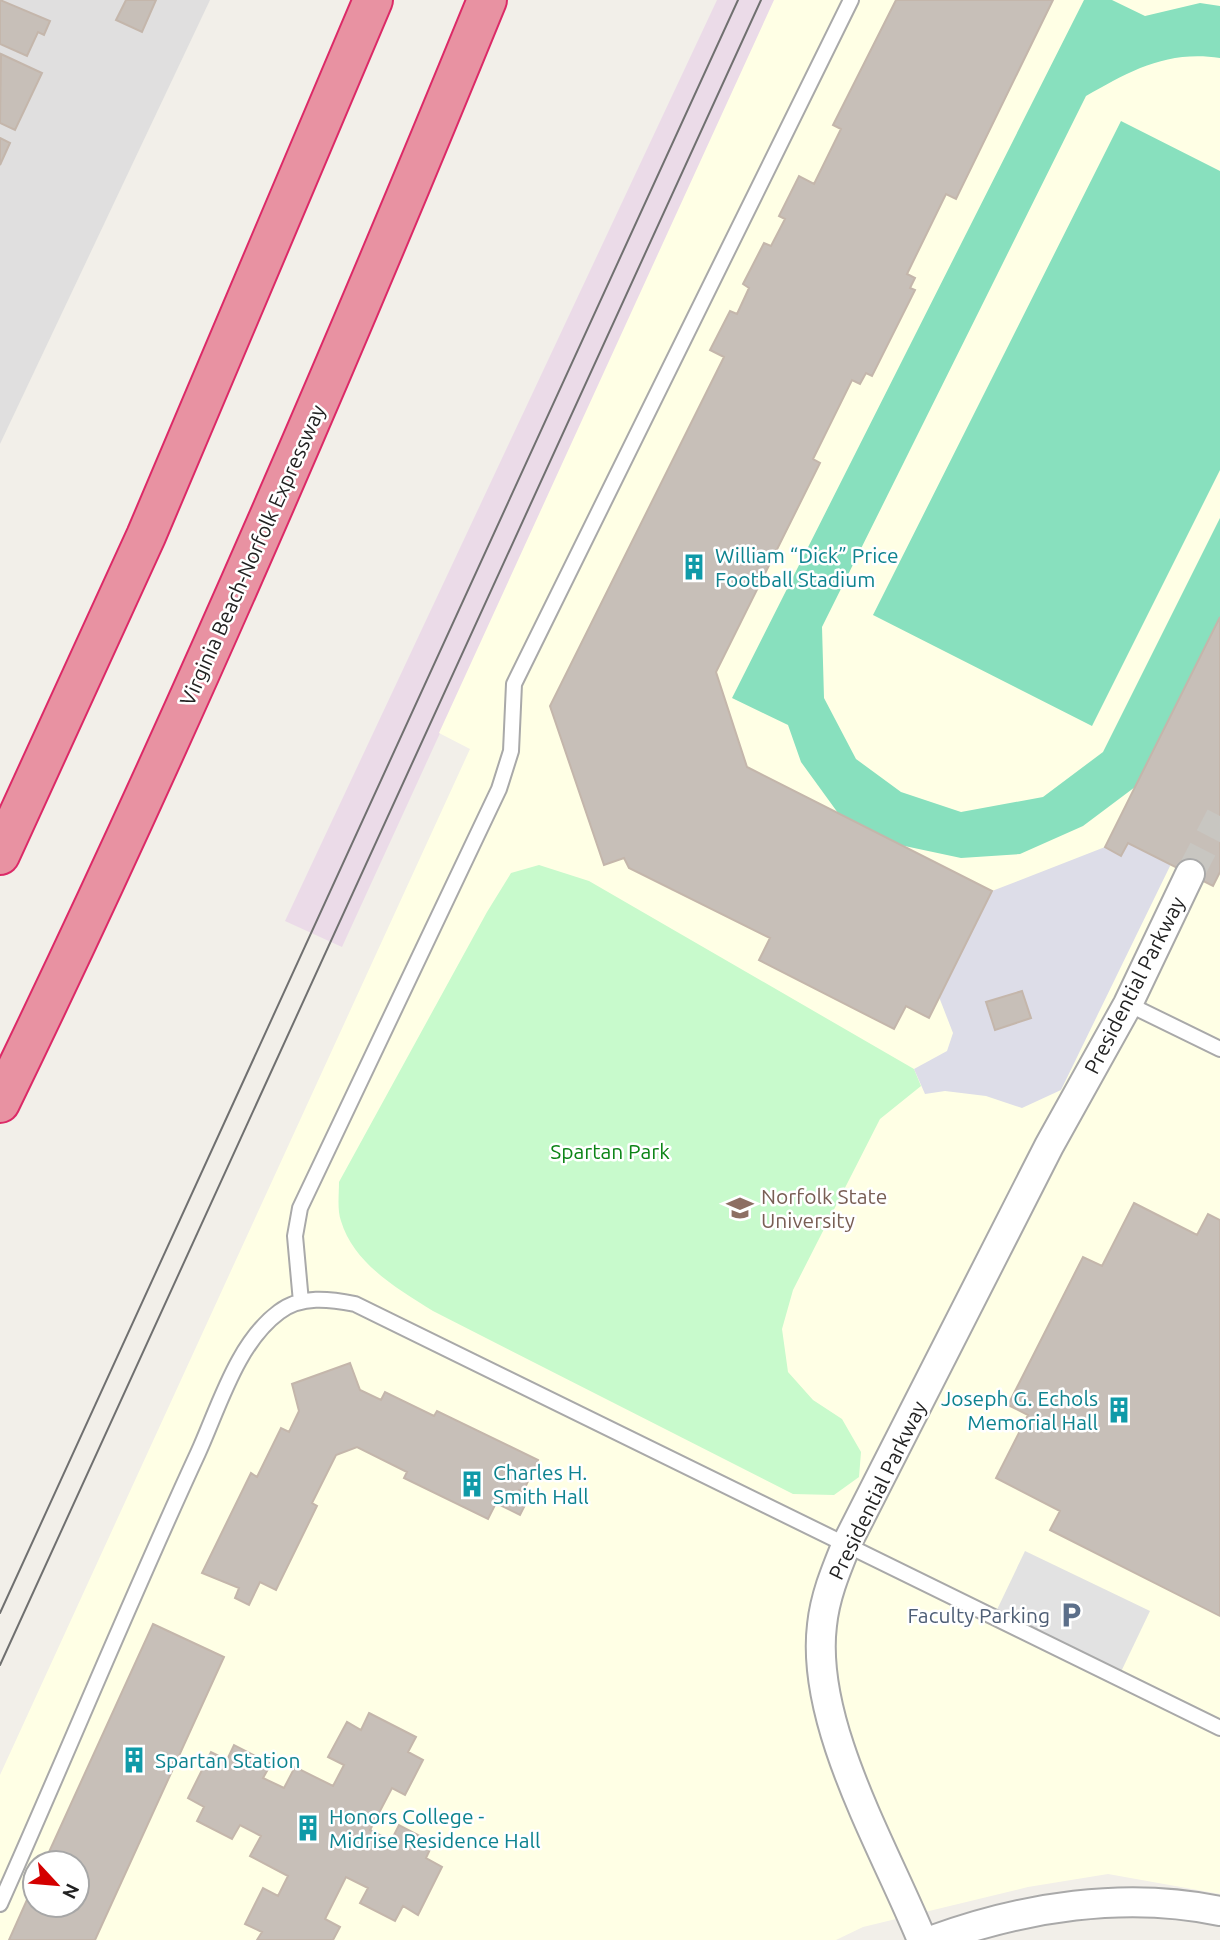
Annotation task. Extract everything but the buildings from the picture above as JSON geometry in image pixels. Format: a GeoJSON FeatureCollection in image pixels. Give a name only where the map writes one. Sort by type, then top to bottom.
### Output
{"type":"FeatureCollection","features":[{"type":"Feature","properties":{"kind":"highway"},"geometry":{"type":"LineString","coordinates":[[0,855],[151,524],[373,0]]}},
{"type":"Feature","properties":{"kind":"highway","name":"Virginia Beach-Norfolk Expressway"},"geometry":{"type":"LineString","coordinates":[[0,1103],[108,876],[258,544],[487,0]]}},
{"type":"Feature","properties":{"kind":"street","name":"Presidential Parkway"},"geometry":{"type":"LineString","coordinates":[[922,1940],[857,1792],[834,1730],[821,1671],[824,1615],[830,1583],[847,1543],[1049,1146],[1128,1004],[1190,874]]}},
{"type":"Feature","properties":{"kind":"street"},"geometry":{"type":"LineString","coordinates":[[933,1940],[967,1928],[1043,1909],[1095,1904],[1160,1903],[1220,1911]]}},
{"type":"Feature","properties":{"kind":"lane"},"geometry":{"type":"LineString","coordinates":[[301,1302],[295,1236],[300,1208],[499,789],[511,751],[514,684],[851,0]]}},
{"type":"Feature","properties":{"kind":"lane"},"geometry":{"type":"LineString","coordinates":[[1128,1004],[1220,1049]]}},
{"type":"Feature","properties":{"kind":"lane"},"geometry":{"type":"LineString","coordinates":[[0,1904],[172,1509],[242,1357],[265,1324],[281,1310],[301,1302],[329,1299],[355,1304],[1220,1728]]}},
{"type":"Feature","properties":{"kind":"shaded area"},"geometry":{"type":"Polygon","coordinates":[[[0,0],[210,0],[0,444],[0,0]]]}},
{"type":"Feature","properties":{"kind":"shaded area"},"geometry":{"type":"Polygon","coordinates":[[[717,0],[776,0],[342,947],[285,921],[717,0]]]}},
{"type":"Feature","properties":{"kind":"shaded area","name":"Norfolk State University"},"geometry":{"type":"Polygon","coordinates":[[[774,0],[1220,0],[1220,1894],[1108,1874],[1028,1887],[863,1927],[836,1940],[0,1940],[0,1775],[470,749],[439,733],[774,0]]]}},
{"type":"Feature","properties":{"kind":"shaded area"},"geometry":{"type":"Polygon","coordinates":[[[1128,843],[1171,864],[1061,1090],[1022,1108],[986,1096],[945,1091],[925,1094],[914,1069],[947,1051],[953,1033],[939,997],[992,891],[1105,847],[1121,856],[1128,843]]]}},
{"type":"Feature","properties":{"kind":"shaded area","name":"Faculty Parking"},"geometry":{"type":"Polygon","coordinates":[[[1025,1551],[1150,1611],[1118,1678],[993,1618],[1025,1551]]]}},
{"type":"Feature","properties":{"kind":"green space"},"geometry":{"type":"Polygon","coordinates":[[[1084,0],[1112,0],[1145,16],[1200,3],[1220,6],[1220,58],[1201,56],[1166,60],[1118,78],[1086,96],[822,627],[824,698],[856,759],[901,792],[961,812],[1043,797],[1103,752],[1220,518],[1220,617],[1135,787],[1083,826],[1020,854],[961,858],[900,845],[838,813],[801,762],[788,725],[732,698],[1084,0]]]}},
{"type":"Feature","properties":{"kind":"green space"},"geometry":{"type":"Polygon","coordinates":[[[1121,121],[1220,171],[1220,470],[1092,726],[873,615],[1121,121]]]}},
{"type":"Feature","properties":{"kind":"green space","name":"Spartan Park"},"geometry":{"type":"Polygon","coordinates":[[[539,865],[589,881],[914,1069],[921,1086],[880,1119],[793,1290],[782,1329],[788,1372],[813,1400],[842,1419],[861,1452],[859,1477],[834,1495],[793,1494],[433,1311],[379,1274],[356,1250],[347,1236],[339,1212],[339,1182],[511,873],[539,865]]]}},
{"type":"Feature","properties":{"kind":"tunnel"},"geometry":{"type":"LineString","coordinates":[[1190,874],[1220,816]]}},
{"type":"Feature","properties":{"kind":"tram line"},"geometry":{"type":"LineString","coordinates":[[0,1613],[738,0]]}},
{"type":"Feature","properties":{"kind":"tram line"},"geometry":{"type":"LineString","coordinates":[[0,1665],[761,0]]}},
{"type":"Feature","properties":{"kind":"place","name":"William “Dick” Price Football Stadium"},"geometry":{"type":"Point","coordinates":[694,567]}},
{"type":"Feature","properties":{"kind":"place","name":"Norfolk State University"},"geometry":{"type":"Point","coordinates":[740,1208]}},
{"type":"Feature","properties":{"kind":"place","name":"Joseph G. Echols Memorial Hall"},"geometry":{"type":"Point","coordinates":[1119,1410]}},
{"type":"Feature","properties":{"kind":"place","name":"Charles H. Smith Hall"},"geometry":{"type":"Point","coordinates":[472,1484]}},
{"type":"Feature","properties":{"kind":"place","name":"Faculty Parking"},"geometry":{"type":"Point","coordinates":[1071,1615]}},
{"type":"Feature","properties":{"kind":"place","name":"Spartan Station"},"geometry":{"type":"Point","coordinates":[134,1760]}},
{"type":"Feature","properties":{"kind":"place","name":"Honors College - Midrise Residence Hall"},"geometry":{"type":"Point","coordinates":[308,1828]}}]}
